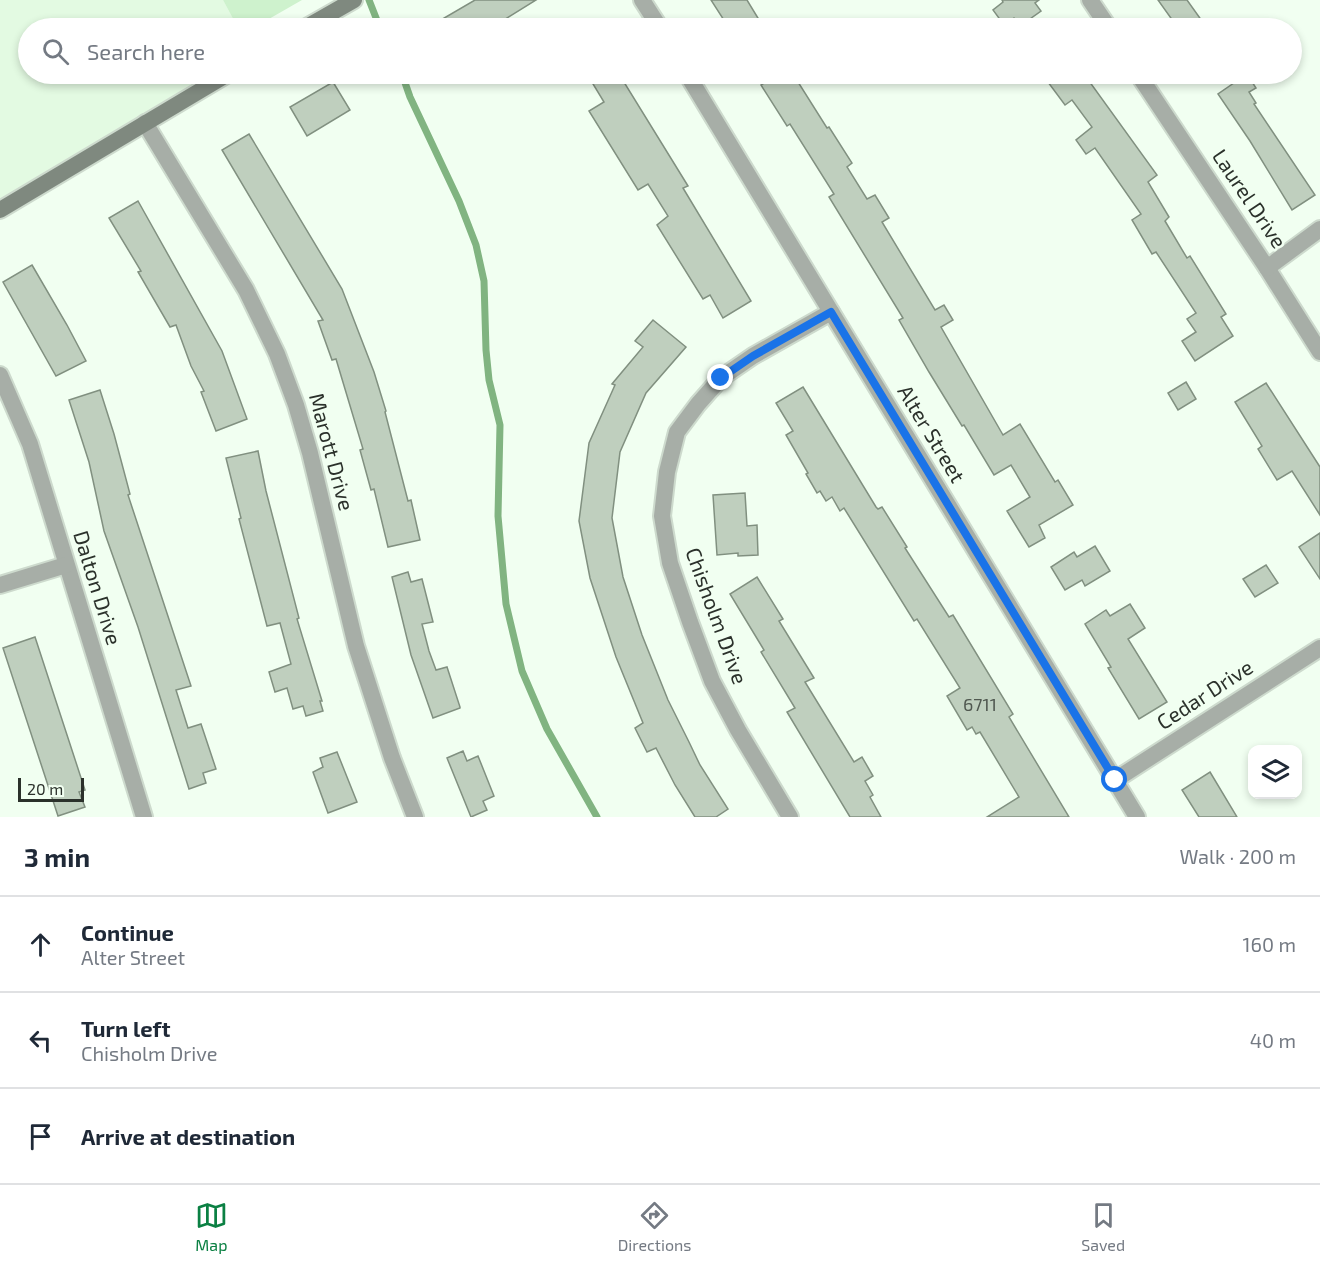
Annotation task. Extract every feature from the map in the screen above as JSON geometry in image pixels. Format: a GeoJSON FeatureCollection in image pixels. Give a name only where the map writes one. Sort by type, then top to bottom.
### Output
{"type":"FeatureCollection","features":[{"type":"Feature","properties":{"kind":"main road"},"geometry":{"type":"LineString","coordinates":[[323,18],[354,0]]}},
{"type":"Feature","properties":{"kind":"main road"},"geometry":{"type":"LineString","coordinates":[[0,210],[211,84]]}},
{"type":"Feature","properties":{"kind":"street"},"geometry":{"type":"LineString","coordinates":[[642,0],[654,18]]}},
{"type":"Feature","properties":{"kind":"street"},"geometry":{"type":"LineString","coordinates":[[1090,0],[1102,18]]}},
{"type":"Feature","properties":{"kind":"street","name":"Alter Street"},"geometry":{"type":"LineString","coordinates":[[693,84],[1137,817]]}},
{"type":"Feature","properties":{"kind":"street","name":"Laurel Drive"},"geometry":{"type":"LineString","coordinates":[[1145,84],[1320,352]]}},
{"type":"Feature","properties":{"kind":"street","name":"Marott Drive"},"geometry":{"type":"LineString","coordinates":[[145,123],[246,290],[277,354],[307,443],[356,646],[392,758],[415,817]]}},
{"type":"Feature","properties":{"kind":"street"},"geometry":{"type":"LineString","coordinates":[[1267,268],[1320,229]]}},
{"type":"Feature","properties":{"kind":"street","name":"Chisholm Drive"},"geometry":{"type":"LineString","coordinates":[[790,817],[738,730],[712,681],[670,563],[662,516],[667,472],[677,432],[698,404],[721,378],[753,356],[831,312]]}},
{"type":"Feature","properties":{"kind":"street","name":"Dalton Drive"},"geometry":{"type":"LineString","coordinates":[[0,375],[30,444],[144,817]]}},
{"type":"Feature","properties":{"kind":"street"},"geometry":{"type":"LineString","coordinates":[[0,585],[66,565]]}},
{"type":"Feature","properties":{"kind":"street","name":"Cedar Drive"},"geometry":{"type":"LineString","coordinates":[[1115,780],[1320,648]]}},
{"type":"Feature","properties":{"kind":"shaded area"},"geometry":{"type":"Polygon","coordinates":[[[0,0],[223,0],[233,18],[18,18],[18,84],[214,84],[0,214],[0,0]]]}},
{"type":"Feature","properties":{"kind":"shaded area"},"geometry":{"type":"Polygon","coordinates":[[[223,0],[302,0],[270,18],[233,18],[223,0]]]}},
{"type":"Feature","properties":{"kind":"building"},"geometry":{"type":"Polygon","coordinates":[[[475,0],[536,0],[507,18],[444,18],[475,0]]]}},
{"type":"Feature","properties":{"kind":"building"},"geometry":{"type":"Polygon","coordinates":[[[711,0],[747,0],[758,18],[723,18],[711,0]]]}},
{"type":"Feature","properties":{"kind":"building"},"geometry":{"type":"Polygon","coordinates":[[[1002,0],[1039,0],[1035,3],[1041,11],[1031,18],[999,18],[993,10],[1003,2],[1002,0]]]}},
{"type":"Feature","properties":{"kind":"building"},"geometry":{"type":"Polygon","coordinates":[[[1158,0],[1187,0],[1200,18],[1171,18],[1158,0]]]}},
{"type":"Feature","properties":{"kind":"building"},"geometry":{"type":"Polygon","coordinates":[[[330,84],[334,84],[350,110],[307,136],[290,107],[330,84]]]}},
{"type":"Feature","properties":{"kind":"building"},"geometry":{"type":"Polygon","coordinates":[[[593,84],[625,84],[688,186],[683,188],[751,301],[723,318],[710,295],[703,299],[657,225],[668,216],[648,184],[638,190],[589,111],[604,102],[593,84]]]}},
{"type":"Feature","properties":{"kind":"building"},"geometry":{"type":"Polygon","coordinates":[[[799,84],[852,163],[847,167],[867,199],[875,195],[889,218],[882,222],[935,310],[944,305],[953,320],[941,327],[1003,435],[1020,424],[1055,482],[1058,480],[1073,505],[1039,525],[1045,538],[1029,547],[1007,511],[1030,497],[1011,465],[994,475],[964,425],[962,426],[899,320],[903,318],[829,197],[834,194],[790,124],[787,126],[761,85],[799,84]]]}},
{"type":"Feature","properties":{"kind":"building"},"geometry":{"type":"Polygon","coordinates":[[[1049,84],[1091,84],[1157,175],[1148,182],[1169,217],[1165,221],[1187,258],[1190,256],[1226,314],[1221,317],[1233,336],[1195,361],[1182,341],[1196,332],[1187,319],[1196,313],[1156,252],[1152,254],[1132,220],[1141,214],[1095,148],[1086,154],[1076,140],[1092,127],[1072,100],[1065,105],[1049,84]]]}},
{"type":"Feature","properties":{"kind":"building"},"geometry":{"type":"Polygon","coordinates":[[[1232,84],[1253,84],[1256,88],[1249,92],[1256,103],[1254,104],[1315,195],[1292,210],[1218,94],[1232,84]]]}},
{"type":"Feature","properties":{"kind":"building"},"geometry":{"type":"Polygon","coordinates":[[[249,134],[342,289],[374,372],[408,501],[411,500],[420,540],[388,547],[374,489],[371,490],[360,450],[363,449],[336,359],[332,360],[318,321],[323,320],[222,150],[249,134]]]}},
{"type":"Feature","properties":{"kind":"building"},"geometry":{"type":"Polygon","coordinates":[[[138,201],[222,351],[247,419],[216,431],[201,392],[204,391],[191,366],[176,325],[170,327],[138,272],[141,271],[109,218],[138,201]]]}},
{"type":"Feature","properties":{"kind":"building"},"geometry":{"type":"Polygon","coordinates":[[[32,265],[86,361],[56,376],[3,282],[32,265]]]}},
{"type":"Feature","properties":{"kind":"building"},"geometry":{"type":"Polygon","coordinates":[[[653,320],[686,347],[646,393],[620,452],[612,518],[623,577],[642,635],[668,700],[700,765],[728,809],[716,817],[695,817],[656,748],[647,752],[635,728],[643,723],[616,657],[590,578],[579,521],[589,443],[615,385],[612,384],[643,347],[635,341],[653,320]]]}},
{"type":"Feature","properties":{"kind":"building"},"geometry":{"type":"Polygon","coordinates":[[[1186,382],[1196,399],[1178,410],[1168,393],[1186,382]]]}},
{"type":"Feature","properties":{"kind":"building"},"geometry":{"type":"Polygon","coordinates":[[[1266,383],[1320,467],[1320,515],[1292,471],[1277,480],[1258,449],[1262,446],[1235,402],[1266,383]]]}},
{"type":"Feature","properties":{"kind":"building"},"geometry":{"type":"Polygon","coordinates":[[[803,387],[876,507],[878,509],[882,507],[949,617],[953,615],[1013,714],[1009,717],[1069,817],[987,817],[1019,797],[980,732],[976,734],[972,727],[967,730],[947,696],[960,688],[917,619],[914,621],[844,508],[840,511],[832,497],[826,501],[820,491],[817,493],[806,474],[808,473],[786,435],[793,431],[776,403],[803,387]]]}},
{"type":"Feature","properties":{"kind":"building"},"geometry":{"type":"Polygon","coordinates":[[[100,390],[130,494],[128,495],[191,686],[176,690],[188,728],[201,724],[216,769],[203,773],[206,783],[189,789],[138,627],[104,531],[89,462],[69,400],[100,390]]]}},
{"type":"Feature","properties":{"kind":"building"},"geometry":{"type":"Polygon","coordinates":[[[258,451],[299,618],[297,619],[322,701],[320,701],[323,711],[306,716],[303,706],[293,709],[287,688],[275,692],[269,672],[291,664],[280,623],[267,626],[239,519],[241,518],[226,458],[258,451]]]}},
{"type":"Feature","properties":{"kind":"building"},"geometry":{"type":"Polygon","coordinates":[[[745,493],[747,526],[757,525],[758,555],[738,556],[738,553],[717,555],[713,495],[745,493]]]}},
{"type":"Feature","properties":{"kind":"building"},"geometry":{"type":"Polygon","coordinates":[[[1320,533],[1320,579],[1299,547],[1320,533]]]}},
{"type":"Feature","properties":{"kind":"building"},"geometry":{"type":"Polygon","coordinates":[[[1095,546],[1110,571],[1085,586],[1082,580],[1065,590],[1051,567],[1074,552],[1077,557],[1095,546]]]}},
{"type":"Feature","properties":{"kind":"building"},"geometry":{"type":"Polygon","coordinates":[[[1266,565],[1278,583],[1255,597],[1243,579],[1266,565]]]}},
{"type":"Feature","properties":{"kind":"building"},"geometry":{"type":"Polygon","coordinates":[[[408,572],[411,582],[422,579],[433,622],[422,624],[429,651],[436,670],[447,667],[460,707],[433,718],[411,655],[392,577],[408,572]]]}},
{"type":"Feature","properties":{"kind":"building"},"geometry":{"type":"Polygon","coordinates":[[[757,577],[783,619],[779,621],[814,678],[805,682],[854,762],[862,757],[873,776],[865,781],[873,795],[870,797],[881,817],[850,817],[787,712],[795,708],[730,594],[757,577]]]}},
{"type":"Feature","properties":{"kind":"building"},"geometry":{"type":"Polygon","coordinates":[[[1130,604],[1145,628],[1128,639],[1167,702],[1139,719],[1085,624],[1106,610],[1110,616],[1130,604]]]}},
{"type":"Feature","properties":{"kind":"building"},"geometry":{"type":"Polygon","coordinates":[[[35,637],[85,790],[79,792],[85,807],[58,816],[3,648],[35,637]]]}},
{"type":"Feature","properties":{"kind":"building"},"geometry":{"type":"Polygon","coordinates":[[[463,751],[467,761],[478,756],[494,796],[483,801],[487,810],[471,817],[447,758],[463,751]]]}},
{"type":"Feature","properties":{"kind":"building"},"geometry":{"type":"Polygon","coordinates":[[[337,752],[357,802],[328,813],[313,772],[323,767],[320,758],[337,752]]]}},
{"type":"Feature","properties":{"kind":"building"},"geometry":{"type":"Polygon","coordinates":[[[1210,772],[1237,817],[1199,817],[1182,790],[1210,772]]]}},
{"type":"Feature","properties":{"kind":"waterway"},"geometry":{"type":"LineString","coordinates":[[369,0],[376,18]]}},
{"type":"Feature","properties":{"kind":"waterway"},"geometry":{"type":"LineString","coordinates":[[405,84],[459,201],[476,245],[484,281],[489,380],[500,425],[498,516],[506,604],[522,671],[547,729],[597,817]]}},
{"type":"Feature","properties":{"kind":"route"},"geometry":{"type":"LineString","coordinates":[[721,378],[753,356],[831,312],[1115,780]]}}]}
